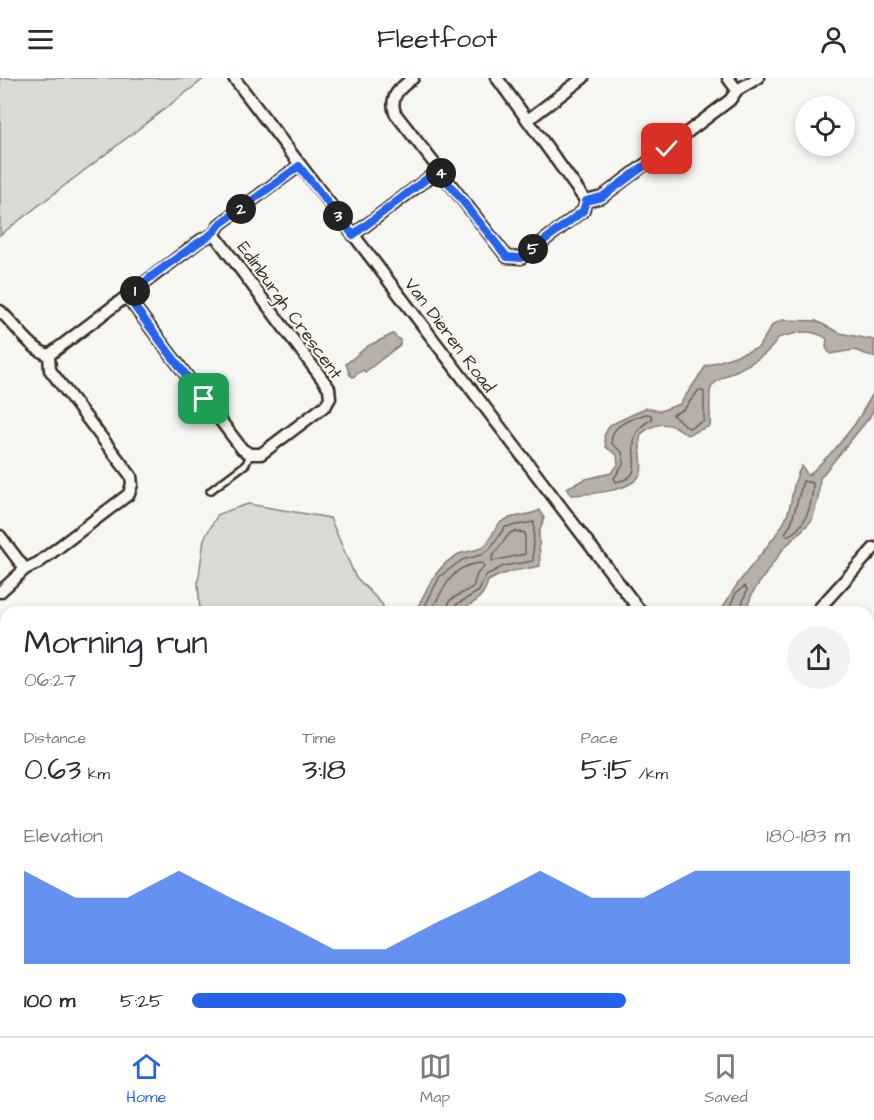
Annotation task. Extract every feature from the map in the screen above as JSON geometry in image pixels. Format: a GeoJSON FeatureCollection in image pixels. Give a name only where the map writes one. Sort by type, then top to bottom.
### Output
{"type":"FeatureCollection","features":[{"type":"Feature","properties":{"kind":"street"},"geometry":{"type":"LineString","coordinates":[[413,78],[399,88],[393,105],[395,113],[507,257],[521,258],[583,211],[586,201]]}},
{"type":"Feature","properties":{"kind":"street"},"geometry":{"type":"LineString","coordinates":[[497,78],[529,119],[586,201]]}},
{"type":"Feature","properties":{"kind":"street"},"geometry":{"type":"LineString","coordinates":[[529,119],[584,78]]}},
{"type":"Feature","properties":{"kind":"street"},"geometry":{"type":"LineString","coordinates":[[728,78],[737,90]]}},
{"type":"Feature","properties":{"kind":"street"},"geometry":{"type":"LineString","coordinates":[[586,201],[602,197],[730,100],[737,90],[758,78]]}},
{"type":"Feature","properties":{"kind":"street","name":"Van Dieren Road"},"geometry":{"type":"LineString","coordinates":[[237,79],[299,166],[636,606]]}},
{"type":"Feature","properties":{"kind":"street"},"geometry":{"type":"LineString","coordinates":[[49,356],[117,303],[128,298],[140,285],[201,240],[214,234],[220,224],[299,166]]}},
{"type":"Feature","properties":{"kind":"street"},"geometry":{"type":"LineString","coordinates":[[353,235],[438,170]]}},
{"type":"Feature","properties":{"kind":"street","name":"Edinburgh Crescent"},"geometry":{"type":"LineString","coordinates":[[214,234],[329,388],[330,398],[326,405],[261,454],[250,454]]}},
{"type":"Feature","properties":{"kind":"street"},"geometry":{"type":"LineString","coordinates":[[128,298],[242,449],[250,454]]}},
{"type":"Feature","properties":{"kind":"street"},"geometry":{"type":"LineString","coordinates":[[0,310],[18,327],[32,346],[49,356]]}},
{"type":"Feature","properties":{"kind":"street"},"geometry":{"type":"LineString","coordinates":[[0,592],[25,569],[38,563],[129,494],[132,484],[131,476],[50,370],[49,356]]}},
{"type":"Feature","properties":{"kind":"street"},"geometry":{"type":"LineString","coordinates":[[0,537],[25,569]]}},
{"type":"Feature","properties":{"kind":"street"},"geometry":{"type":"LineString","coordinates":[[821,606],[874,548]]}},
{"type":"Feature","properties":{"kind":"lane"},"geometry":{"type":"LineString","coordinates":[[210,492],[246,464],[250,454]]}},
{"type":"Feature","properties":{"kind":"shaded area"},"geometry":{"type":"Polygon","coordinates":[[[0,78],[205,78],[0,235],[0,78]]]}},
{"type":"Feature","properties":{"kind":"shaded area"},"geometry":{"type":"Polygon","coordinates":[[[248,504],[330,518],[355,576],[383,606],[200,606],[198,583],[204,539],[218,514],[248,504]]]}},
{"type":"Feature","properties":{"kind":"water"},"geometry":{"type":"Polygon","coordinates":[[[783,320],[816,321],[840,333],[874,340],[874,357],[854,350],[830,354],[826,347],[827,339],[815,333],[803,332],[778,338],[763,356],[722,378],[711,388],[710,426],[687,435],[670,425],[653,427],[641,434],[642,467],[637,479],[610,491],[571,495],[566,488],[586,479],[611,473],[618,465],[617,455],[606,447],[604,436],[610,425],[646,408],[660,411],[680,404],[706,366],[758,348],[773,324],[783,320]]]}},
{"type":"Feature","properties":{"kind":"water"},"geometry":{"type":"Polygon","coordinates":[[[393,334],[400,340],[400,345],[365,372],[363,370],[353,377],[350,375],[346,364],[368,346],[393,334]]]}},
{"type":"Feature","properties":{"kind":"water"},"geometry":{"type":"Polygon","coordinates":[[[874,392],[874,408],[869,418],[820,478],[818,499],[812,520],[783,549],[753,592],[747,606],[724,606],[734,589],[783,524],[802,466],[808,476],[835,449],[855,424],[874,392]]]}},
{"type":"Feature","properties":{"kind":"water"},"geometry":{"type":"Polygon","coordinates":[[[540,510],[544,518],[539,533],[540,566],[506,573],[488,581],[477,600],[468,606],[418,606],[433,579],[451,559],[482,547],[505,519],[540,510]]]}},
{"type":"Feature","properties":{"kind":"route"},"geometry":{"type":"LineString","coordinates":[[204,399],[128,298],[140,285],[201,240],[214,234],[220,224],[299,166],[353,235],[438,170],[507,257],[513,259],[521,258],[583,211],[586,201],[602,197],[667,149]]}}]}
